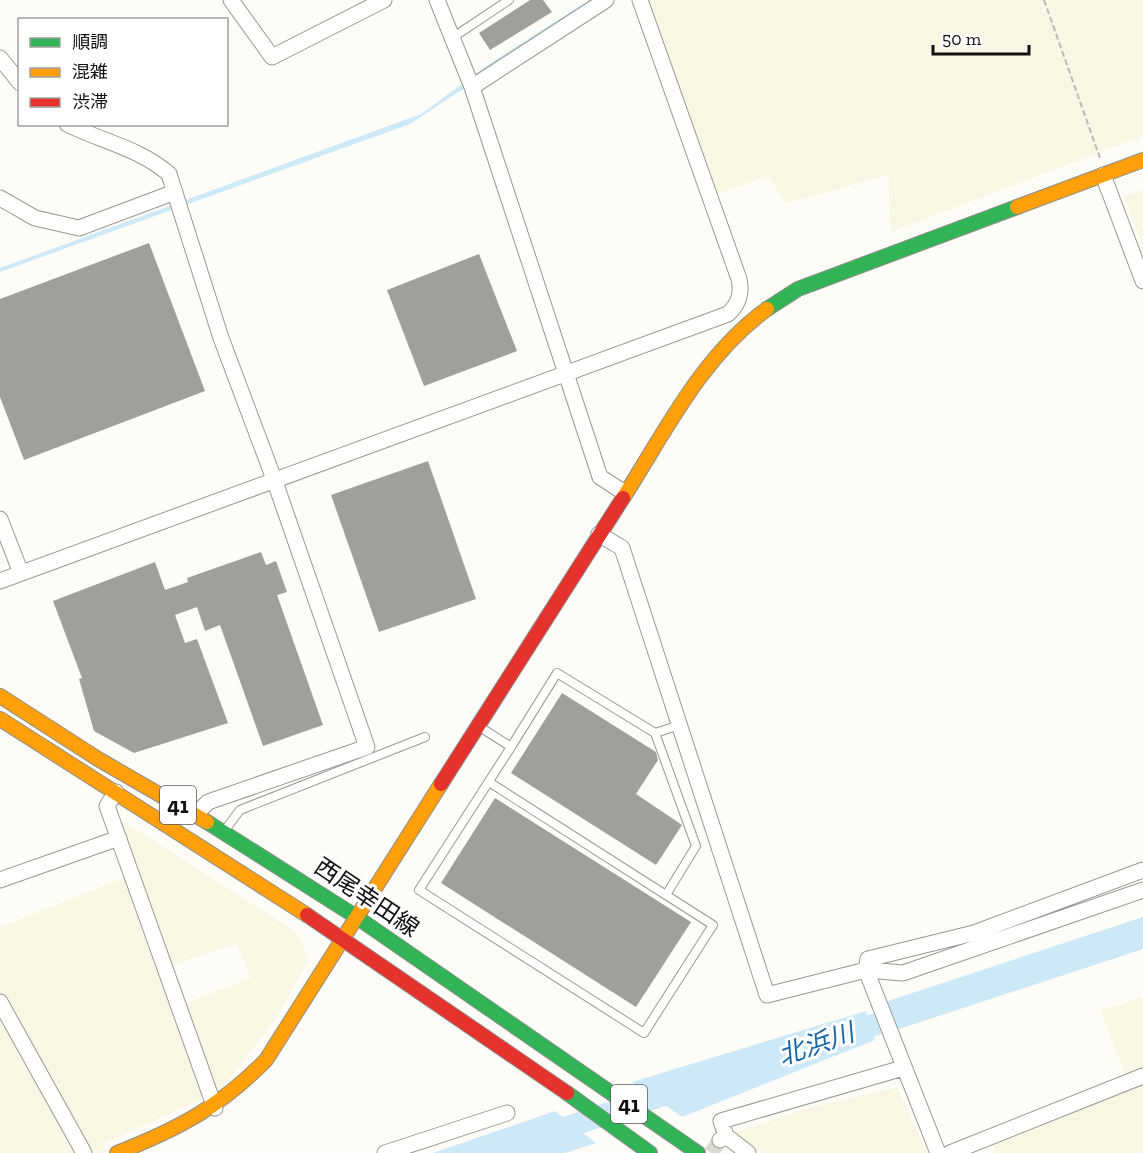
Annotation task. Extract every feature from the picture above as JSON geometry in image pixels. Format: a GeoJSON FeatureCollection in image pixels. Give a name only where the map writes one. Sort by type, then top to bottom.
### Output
{"type":"FeatureCollection","features":[{"type":"Feature","properties":{"kind":"main road"},"geometry":{"type":"LineString","coordinates":[[117,1153],[193,1123],[239,1090],[266,1060],[291,1025],[355,916],[704,371],[745,324],[772,303],[798,289],[1143,160]]}},
{"type":"Feature","properties":{"kind":"main road","name":"西尾幸田線"},"geometry":{"type":"LineString","coordinates":[[0,696],[98,759],[245,844],[355,916],[698,1153]]}},
{"type":"Feature","properties":{"kind":"main road","name":"西尾幸田線"},"geometry":{"type":"LineString","coordinates":[[0,718],[343,938],[559,1087],[645,1150]]}},
{"type":"Feature","properties":{"kind":"street"},"geometry":{"type":"LineString","coordinates":[[231,0],[272,57],[384,0]]}},
{"type":"Feature","properties":{"kind":"street"},"geometry":{"type":"LineString","coordinates":[[437,0],[472,87],[600,477],[625,493]]}},
{"type":"Feature","properties":{"kind":"street"},"geometry":{"type":"LineString","coordinates":[[472,87],[606,0]]}},
{"type":"Feature","properties":{"kind":"street"},"geometry":{"type":"LineString","coordinates":[[0,581],[728,314],[735,308],[742,291],[640,0]]}},
{"type":"Feature","properties":{"kind":"street"},"geometry":{"type":"LineString","coordinates":[[0,58],[18,80]]}},
{"type":"Feature","properties":{"kind":"street"},"geometry":{"type":"LineString","coordinates":[[73,126],[131,148],[169,174],[221,338],[274,479],[367,747],[208,802],[195,815]]}},
{"type":"Feature","properties":{"kind":"street"},"geometry":{"type":"LineString","coordinates":[[1103,175],[1143,281]]}},
{"type":"Feature","properties":{"kind":"street"},"geometry":{"type":"LineString","coordinates":[[0,198],[35,218],[79,228],[175,192]]}},
{"type":"Feature","properties":{"kind":"street"},"geometry":{"type":"LineString","coordinates":[[0,519],[21,573]]}},
{"type":"Feature","properties":{"kind":"street"},"geometry":{"type":"LineString","coordinates":[[599,534],[622,548],[767,995],[866,970],[903,973],[1143,890]]}},
{"type":"Feature","properties":{"kind":"street"},"geometry":{"type":"LineString","coordinates":[[116,792],[107,806],[215,1108]]}},
{"type":"Feature","properties":{"kind":"street"},"geometry":{"type":"LineString","coordinates":[[0,880],[119,838]]}},
{"type":"Feature","properties":{"kind":"street"},"geometry":{"type":"LineString","coordinates":[[938,1153],[866,970],[868,959],[974,933],[1143,870]]}},
{"type":"Feature","properties":{"kind":"street"},"geometry":{"type":"LineString","coordinates":[[0,1002],[84,1153]]}},
{"type":"Feature","properties":{"kind":"street"},"geometry":{"type":"LineString","coordinates":[[748,1153],[723,1138],[722,1120],[903,1068]]}},
{"type":"Feature","properties":{"kind":"street"},"geometry":{"type":"LineString","coordinates":[[950,1153],[1143,1076]]}},
{"type":"Feature","properties":{"kind":"street"},"geometry":{"type":"LineString","coordinates":[[385,1153],[507,1113]]}},
{"type":"Feature","properties":{"kind":"lane"},"geometry":{"type":"LineString","coordinates":[[452,38],[509,0]]}},
{"type":"Feature","properties":{"kind":"lane"},"geometry":{"type":"LineString","coordinates":[[489,782],[666,895],[713,924],[644,1033],[420,890],[557,673],[656,733],[696,846],[666,895]]}},
{"type":"Feature","properties":{"kind":"lane"},"geometry":{"type":"LineString","coordinates":[[477,725],[511,747]]}},
{"type":"Feature","properties":{"kind":"lane"},"geometry":{"type":"LineString","coordinates":[[656,733],[681,725]]}},
{"type":"Feature","properties":{"kind":"lane"},"geometry":{"type":"LineString","coordinates":[[223,832],[240,810],[425,737]]}},
{"type":"Feature","properties":{"kind":"path"},"geometry":{"type":"LineString","coordinates":[[1044,0],[1101,160],[1103,175]]}},
{"type":"Feature","properties":{"kind":"shaded area"},"geometry":{"type":"Polygon","coordinates":[[[647,0],[1143,0],[1143,136],[891,232],[888,175],[786,203],[768,176],[718,194],[647,0]]]}},
{"type":"Feature","properties":{"kind":"shaded area"},"geometry":{"type":"Polygon","coordinates":[[[1143,190],[1143,247],[1124,197],[1143,190]]]}},
{"type":"Feature","properties":{"kind":"shaded area"},"geometry":{"type":"Polygon","coordinates":[[[115,816],[296,932],[309,960],[273,1023],[221,1090],[214,1093],[183,1004],[251,978],[237,944],[170,966],[115,816]]]}},
{"type":"Feature","properties":{"kind":"shaded area"},"geometry":{"type":"Polygon","coordinates":[[[123,878],[203,1099],[105,1143],[104,1153],[0,1153],[0,927],[123,878]]]}},
{"type":"Feature","properties":{"kind":"shaded area"},"geometry":{"type":"Polygon","coordinates":[[[1143,997],[1143,1153],[997,1153],[993,1144],[1131,1089],[1101,1011],[1143,997]]]}},
{"type":"Feature","properties":{"kind":"shaded area"},"geometry":{"type":"Polygon","coordinates":[[[897,1087],[927,1153],[760,1153],[734,1133],[804,1109],[897,1087]]]}},
{"type":"Feature","properties":{"kind":"water"},"geometry":{"type":"Polygon","coordinates":[[[589,0],[598,0],[410,124],[0,272],[0,268],[421,114],[489,64],[589,0]]]}},
{"type":"Feature","properties":{"kind":"water","name":"北浜川"},"geometry":{"type":"Polygon","coordinates":[[[1143,917],[1143,949],[893,1031],[885,1002],[1143,917]]]}},
{"type":"Feature","properties":{"kind":"water","name":"北浜川"},"geometry":{"type":"Polygon","coordinates":[[[866,1011],[875,1040],[682,1117],[632,1082],[866,1011]]]}},
{"type":"Feature","properties":{"kind":"water"},"geometry":{"type":"Polygon","coordinates":[[[555,1111],[596,1143],[565,1153],[433,1153],[555,1111]]]}},
{"type":"Feature","properties":{"kind":"building"},"geometry":{"type":"Polygon","coordinates":[[[530,0],[543,0],[552,12],[490,50],[479,33],[530,0]]]}},
{"type":"Feature","properties":{"kind":"building"},"geometry":{"type":"Polygon","coordinates":[[[149,243],[205,391],[24,460],[0,397],[0,299],[149,243]]]}},
{"type":"Feature","properties":{"kind":"building"},"geometry":{"type":"Polygon","coordinates":[[[479,254],[517,351],[424,386],[387,290],[479,254]]]}},
{"type":"Feature","properties":{"kind":"building"},"geometry":{"type":"Polygon","coordinates":[[[428,461],[476,599],[379,632],[331,495],[428,461]]]}},
{"type":"Feature","properties":{"kind":"building"},"geometry":{"type":"Polygon","coordinates":[[[261,552],[266,565],[276,561],[287,592],[277,595],[323,725],[263,746],[220,625],[205,631],[197,607],[175,615],[185,643],[197,639],[228,723],[134,753],[94,731],[79,679],[82,678],[53,601],[155,562],[165,590],[188,582],[187,578],[261,552]]]}},
{"type":"Feature","properties":{"kind":"building"},"geometry":{"type":"Polygon","coordinates":[[[562,693],[656,752],[658,760],[636,794],[682,825],[656,865],[511,773],[562,693]]]}},
{"type":"Feature","properties":{"kind":"building"},"geometry":{"type":"Polygon","coordinates":[[[495,798],[691,922],[636,1007],[441,883],[495,798]]]}},
{"type":"Feature","properties":{"kind":"waterway","name":"北浜川"},"geometry":{"type":"LineString","coordinates":[[843,1035],[909,1013]]}},
{"type":"Feature","properties":{"kind":"waterway","name":"北浜川"},"geometry":{"type":"LineString","coordinates":[[490,1153],[684,1088]]}},
{"type":"Feature","properties":{"kind":"tunnel"},"geometry":{"type":"LineString","coordinates":[[711,1153],[720,1140]]}},
{"type":"Feature","properties":{"kind":"traffic: fast"},"geometry":{"type":"LineString","coordinates":[[767,309],[798,289],[1017,207]]}},
{"type":"Feature","properties":{"kind":"traffic: fast"},"geometry":{"type":"LineString","coordinates":[[207,822],[355,916],[698,1153]]}},
{"type":"Feature","properties":{"kind":"traffic: fast"},"geometry":{"type":"LineString","coordinates":[[567,1093],[650,1153]]}},
{"type":"Feature","properties":{"kind":"traffic: slow"},"geometry":{"type":"LineString","coordinates":[[1017,207],[1143,160]]}},
{"type":"Feature","properties":{"kind":"traffic: slow"},"geometry":{"type":"LineString","coordinates":[[623,498],[686,396],[704,372],[723,349],[767,309]]}},
{"type":"Feature","properties":{"kind":"traffic: slow"},"geometry":{"type":"LineString","coordinates":[[0,696],[98,759],[207,822]]}},
{"type":"Feature","properties":{"kind":"traffic: slow"},"geometry":{"type":"LineString","coordinates":[[0,719],[307,915]]}},
{"type":"Feature","properties":{"kind":"traffic: slow"},"geometry":{"type":"LineString","coordinates":[[117,1153],[160,1135],[215,1104],[266,1060],[441,784]]}},
{"type":"Feature","properties":{"kind":"traffic: jam"},"geometry":{"type":"LineString","coordinates":[[441,784],[623,498]]}},
{"type":"Feature","properties":{"kind":"traffic: jam"},"geometry":{"type":"LineString","coordinates":[[307,915],[567,1093]]}}]}
